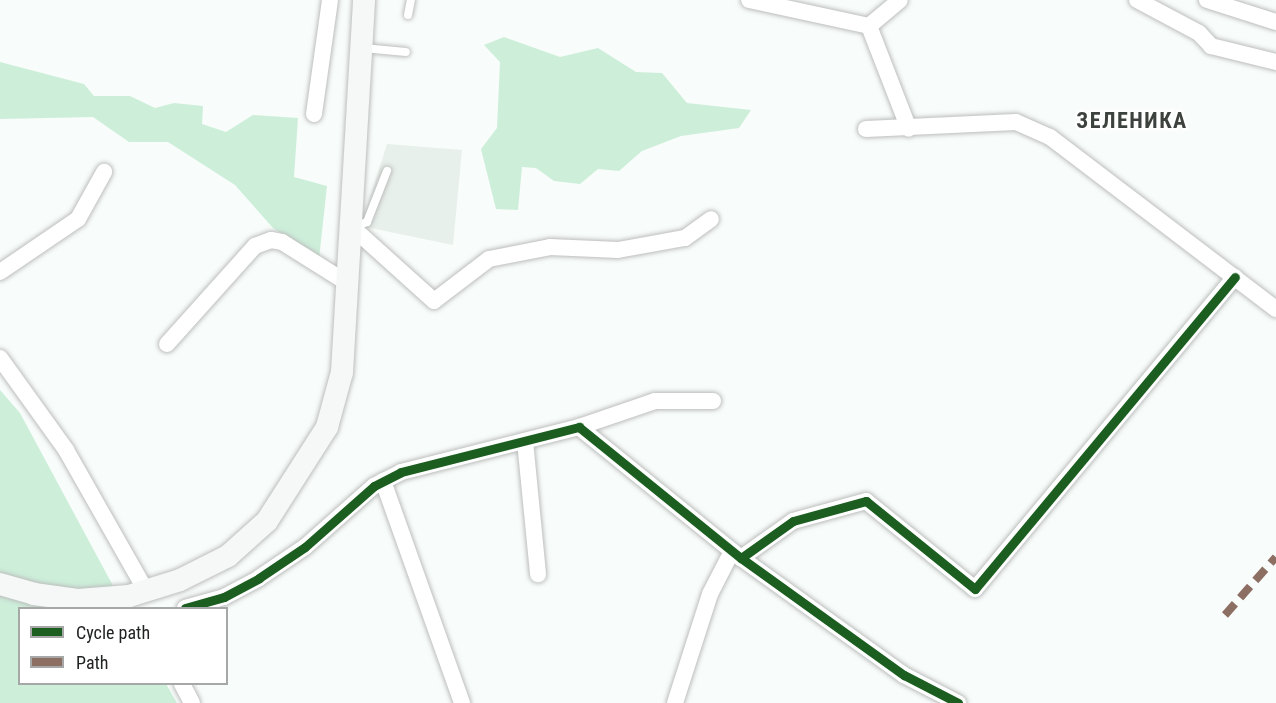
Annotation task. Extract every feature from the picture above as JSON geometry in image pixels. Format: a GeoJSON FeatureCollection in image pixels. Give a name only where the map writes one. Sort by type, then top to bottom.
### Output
{"type":"FeatureCollection","features":[{"type":"Feature","properties":{"kind":"main road"},"geometry":{"type":"LineString","coordinates":[[0,584],[54,598],[138,598],[180,580],[228,556],[267,521],[327,427],[342,372],[353,228],[364,0]]}},
{"type":"Feature","properties":{"kind":"street"},"geometry":{"type":"LineString","coordinates":[[314,114],[330,0]]}},
{"type":"Feature","properties":{"kind":"street"},"geometry":{"type":"LineString","coordinates":[[749,0],[869,26]]}},
{"type":"Feature","properties":{"kind":"street"},"geometry":{"type":"LineString","coordinates":[[869,26],[900,0]]}},
{"type":"Feature","properties":{"kind":"street"},"geometry":{"type":"LineString","coordinates":[[1137,0],[1198,33],[1211,46],[1276,62]]}},
{"type":"Feature","properties":{"kind":"street"},"geometry":{"type":"LineString","coordinates":[[1207,0],[1276,22]]}},
{"type":"Feature","properties":{"kind":"street"},"geometry":{"type":"LineString","coordinates":[[869,26],[909,129]]}},
{"type":"Feature","properties":{"kind":"street"},"geometry":{"type":"LineString","coordinates":[[866,129],[909,129],[1016,122],[1050,136],[1276,309]]}},
{"type":"Feature","properties":{"kind":"street"},"geometry":{"type":"LineString","coordinates":[[0,272],[78,219],[104,172]]}},
{"type":"Feature","properties":{"kind":"street"},"geometry":{"type":"LineString","coordinates":[[353,228],[434,301],[489,259],[550,247],[618,250],[685,238],[711,219]]}},
{"type":"Feature","properties":{"kind":"street"},"geometry":{"type":"LineString","coordinates":[[167,344],[255,246],[271,240],[282,242],[349,284]]}},
{"type":"Feature","properties":{"kind":"street"},"geometry":{"type":"LineString","coordinates":[[675,703],[710,594],[736,554],[793,521],[866,501],[975,589],[1235,277]]}},
{"type":"Feature","properties":{"kind":"street"},"geometry":{"type":"LineString","coordinates":[[0,358],[66,450],[138,598]]}},
{"type":"Feature","properties":{"kind":"street"},"geometry":{"type":"LineString","coordinates":[[192,607],[224,597],[259,578],[305,547],[383,481],[401,472],[579,427],[655,401],[713,400]]}},
{"type":"Feature","properties":{"kind":"street"},"geometry":{"type":"LineString","coordinates":[[579,427],[736,554],[904,675],[958,703]]}},
{"type":"Feature","properties":{"kind":"street"},"geometry":{"type":"LineString","coordinates":[[525,441],[538,574]]}},
{"type":"Feature","properties":{"kind":"street"},"geometry":{"type":"LineString","coordinates":[[383,481],[462,703]]}},
{"type":"Feature","properties":{"kind":"street"},"geometry":{"type":"LineString","coordinates":[[183,685],[192,703]]}},
{"type":"Feature","properties":{"kind":"lane"},"geometry":{"type":"LineString","coordinates":[[408,15],[411,0]]}},
{"type":"Feature","properties":{"kind":"lane"},"geometry":{"type":"LineString","coordinates":[[360,47],[406,52]]}},
{"type":"Feature","properties":{"kind":"lane"},"geometry":{"type":"LineString","coordinates":[[353,228],[367,222],[387,171]]}},
{"type":"Feature","properties":{"kind":"shaded area"},"geometry":{"type":"Polygon","coordinates":[[[387,144],[462,150],[453,245],[361,226],[387,144]]]}},
{"type":"Feature","properties":{"kind":"green space"},"geometry":{"type":"Polygon","coordinates":[[[504,37],[560,57],[598,48],[636,72],[662,73],[687,103],[751,110],[739,128],[681,136],[642,151],[619,171],[598,169],[580,184],[554,181],[536,168],[522,167],[518,210],[496,209],[481,149],[497,128],[500,62],[484,45],[504,37]]]}},
{"type":"Feature","properties":{"kind":"green space"},"geometry":{"type":"Polygon","coordinates":[[[0,62],[84,84],[94,96],[130,96],[155,108],[174,103],[203,106],[202,124],[226,132],[253,115],[298,118],[294,177],[327,186],[319,259],[273,228],[235,185],[168,142],[129,142],[93,117],[0,119],[0,62]]]}},
{"type":"Feature","properties":{"kind":"green space"},"geometry":{"type":"Polygon","coordinates":[[[0,390],[20,413],[124,607],[18,607],[18,685],[167,685],[177,703],[0,703],[0,390]]]}},
{"type":"Feature","properties":{"kind":"marked path"},"geometry":{"type":"LineString","coordinates":[[1225,615],[1276,557]]}},
{"type":"Feature","properties":{"kind":"cycle path"},"geometry":{"type":"LineString","coordinates":[[741,558],[793,521],[866,501],[975,589],[1235,277]]}},
{"type":"Feature","properties":{"kind":"cycle path"},"geometry":{"type":"LineString","coordinates":[[189,607],[224,597],[259,578],[305,547],[374,486],[401,472],[579,427],[741,558],[904,675],[958,703]]}},
{"type":"Feature","properties":{"kind":"district","name":"ЗЕЛЕНИКА"},"geometry":{"type":"Point","coordinates":[1132,121]}}]}
